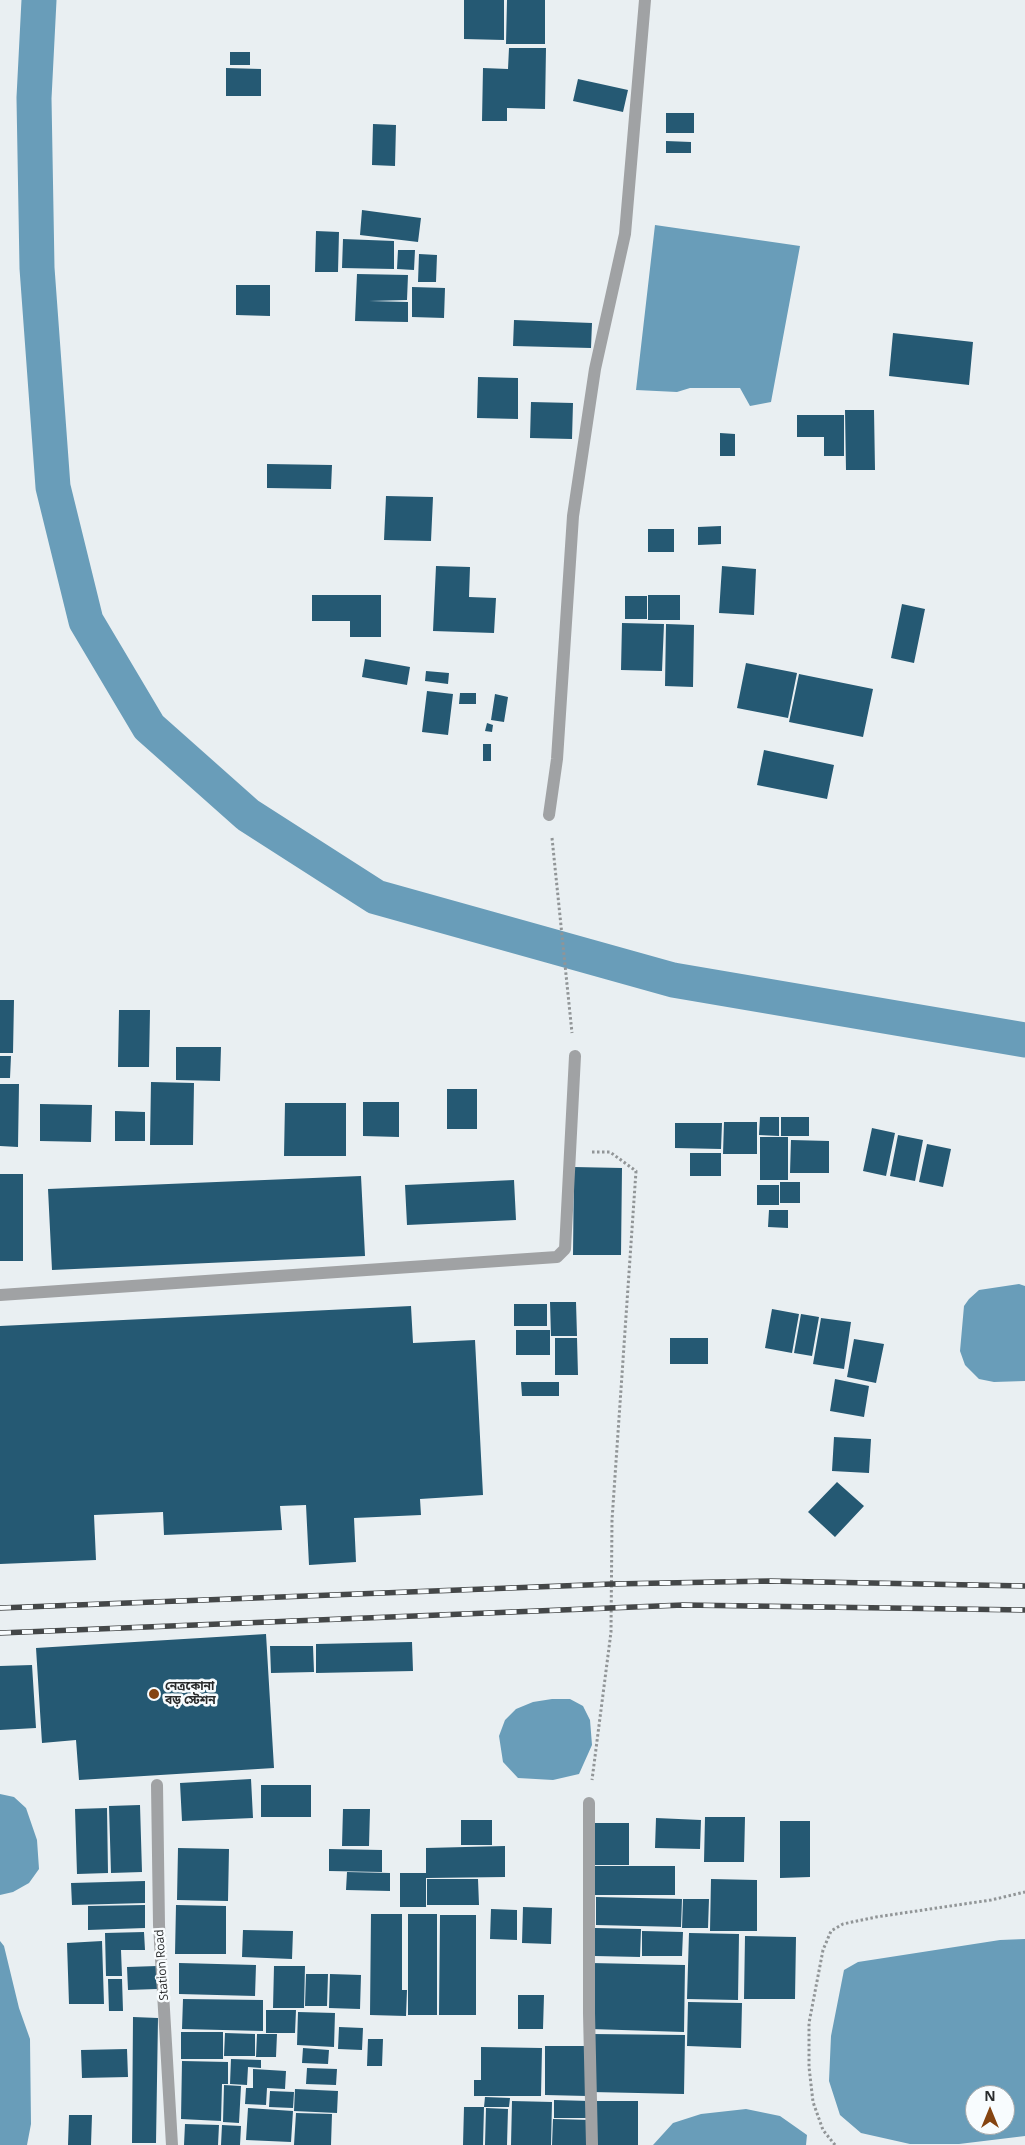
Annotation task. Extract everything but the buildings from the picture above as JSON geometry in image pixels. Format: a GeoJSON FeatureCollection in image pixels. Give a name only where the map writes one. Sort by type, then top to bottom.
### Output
{"type":"FeatureCollection","features":[{"type":"Feature","properties":{"kind":"street"},"geometry":{"type":"LineString","coordinates":[[549,815],[557,759],[573,516],[595,369],[625,234],[646,0]]}},
{"type":"Feature","properties":{"kind":"street"},"geometry":{"type":"LineString","coordinates":[[0,1295],[557,1257],[565,1249],[575,1056]]}},
{"type":"Feature","properties":{"kind":"street","name":"Station Road"},"geometry":{"type":"LineString","coordinates":[[157,1786],[159,1925],[172,2145]]}},
{"type":"Feature","properties":{"kind":"street"},"geometry":{"type":"LineString","coordinates":[[589,1803],[589,2014],[592,2145]]}},
{"type":"Feature","properties":{"kind":"path"},"geometry":{"type":"LineString","coordinates":[[549,815],[575,1056]]}},
{"type":"Feature","properties":{"kind":"path"},"geometry":{"type":"LineString","coordinates":[[569,1152],[610,1152],[636,1171],[612,1520],[611,1632],[589,1803]]}},
{"type":"Feature","properties":{"kind":"path"},"geometry":{"type":"LineString","coordinates":[[835,2145],[823,2130],[813,2102],[809,2067],[809,2023],[823,1950],[831,1931],[843,1924],[876,1917],[991,1900],[1025,1892]]}},
{"type":"Feature","properties":{"kind":"water"},"geometry":{"type":"Polygon","coordinates":[[[655,225],[800,246],[771,402],[750,406],[740,388],[690,388],[677,392],[636,390],[655,225]]]}},
{"type":"Feature","properties":{"kind":"water"},"geometry":{"type":"Polygon","coordinates":[[[1019,1284],[1025,1286],[1025,1381],[994,1382],[979,1379],[965,1365],[960,1351],[964,1306],[979,1290],[1019,1284]]]}},
{"type":"Feature","properties":{"kind":"water"},"geometry":{"type":"Polygon","coordinates":[[[570,1699],[583,1706],[590,1720],[592,1745],[579,1774],[553,1780],[518,1778],[503,1762],[499,1736],[505,1720],[516,1709],[533,1702],[570,1699]]]}},
{"type":"Feature","properties":{"kind":"water"},"geometry":{"type":"Polygon","coordinates":[[[0,1794],[14,1797],[26,1808],[37,1840],[39,1869],[29,1883],[13,1892],[0,1895],[0,1794]]]}},
{"type":"Feature","properties":{"kind":"water"},"geometry":{"type":"Polygon","coordinates":[[[1025,1939],[1025,2136],[959,2144],[910,2144],[861,2133],[840,2115],[829,2081],[831,2036],[844,1970],[858,1962],[1000,1940],[1025,1939]]]}},
{"type":"Feature","properties":{"kind":"water"},"geometry":{"type":"Polygon","coordinates":[[[0,1941],[4,1946],[19,2008],[30,2039],[31,2124],[27,2145],[0,2145],[0,1941]]]}},
{"type":"Feature","properties":{"kind":"water"},"geometry":{"type":"Polygon","coordinates":[[[746,2109],[780,2116],[807,2135],[806,2145],[653,2145],[673,2123],[701,2114],[746,2109]]]}},
{"type":"Feature","properties":{"kind":"waterway"},"geometry":{"type":"LineString","coordinates":[[39,0],[34,98],[37,268],[53,487],[86,621],[149,727],[248,815],[376,897],[673,980],[1025,1040]]}},
{"type":"Feature","properties":{"kind":"railway"},"geometry":{"type":"LineString","coordinates":[[0,1608],[612,1584],[769,1581],[1025,1586]]}},
{"type":"Feature","properties":{"kind":"railway"},"geometry":{"type":"LineString","coordinates":[[0,1633],[683,1605],[1025,1610]]}},
{"type":"Feature","properties":{"kind":"place","name":"নেত্রকোনা বড় স্টেশন"},"geometry":{"type":"Point","coordinates":[154,1694]}}]}
